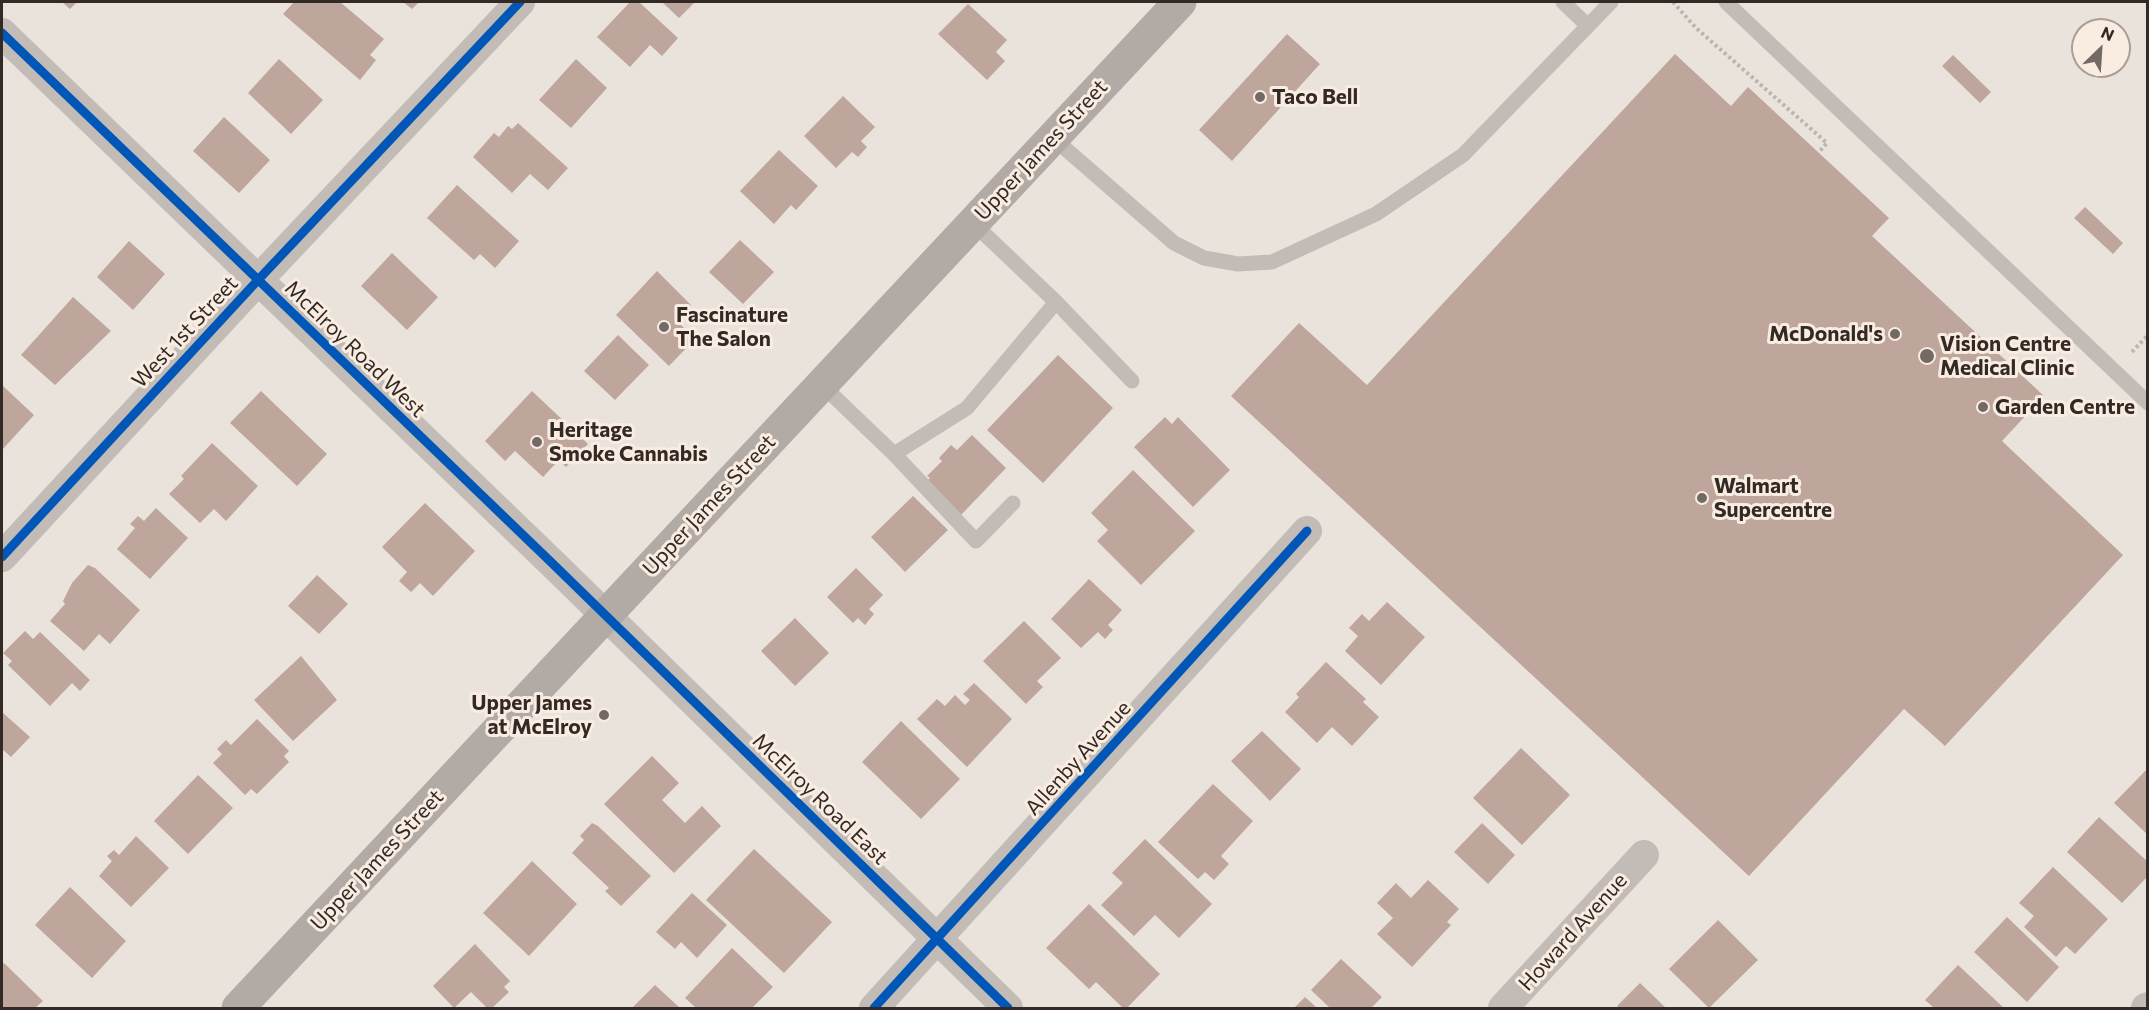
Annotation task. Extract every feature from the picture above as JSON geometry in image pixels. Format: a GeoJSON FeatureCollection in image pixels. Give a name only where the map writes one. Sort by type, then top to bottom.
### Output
{"type":"FeatureCollection","features":[{"type":"Feature","properties":{"kind":"main road","name":"Upper James Street"},"geometry":{"type":"LineString","coordinates":[[238,1008],[1180,2]]}},
{"type":"Feature","properties":{"kind":"street","name":"West 1st Street"},"geometry":{"type":"LineString","coordinates":[[2,557],[258,280],[520,2]]}},
{"type":"Feature","properties":{"kind":"street","name":"McElroy Road West"},"geometry":{"type":"LineString","coordinates":[[2,33],[606,615]]}},
{"type":"Feature","properties":{"kind":"street","name":"Allenby Avenue"},"geometry":{"type":"LineString","coordinates":[[874,1008],[1307,531]]}},
{"type":"Feature","properties":{"kind":"street","name":"McElroy Road East"},"geometry":{"type":"LineString","coordinates":[[606,615],[1008,1008]]}},
{"type":"Feature","properties":{"kind":"street","name":"Howard Avenue"},"geometry":{"type":"LineString","coordinates":[[1503,1008],[1644,855]]}},
{"type":"Feature","properties":{"kind":"lane"},"geometry":{"type":"LineString","coordinates":[[1563,2],[1588,26]]}},
{"type":"Feature","properties":{"kind":"lane"},"geometry":{"type":"LineString","coordinates":[[1053,138],[1174,243],[1204,258],[1238,264],[1272,262],[1376,214],[1463,155],[1611,2]]}},
{"type":"Feature","properties":{"kind":"lane"},"geometry":{"type":"LineString","coordinates":[[1726,2],[2148,403]]}},
{"type":"Feature","properties":{"kind":"lane"},"geometry":{"type":"LineString","coordinates":[[973,223],[1056,302],[1132,381]]}},
{"type":"Feature","properties":{"kind":"lane"},"geometry":{"type":"LineString","coordinates":[[894,454],[967,408],[1056,302]]}},
{"type":"Feature","properties":{"kind":"lane"},"geometry":{"type":"LineString","coordinates":[[821,384],[894,454],[976,541],[1013,503]]}},
{"type":"Feature","properties":{"kind":"path"},"geometry":{"type":"LineString","coordinates":[[1673,2],[1696,28],[1827,143],[1819,152]]}},
{"type":"Feature","properties":{"kind":"building"},"geometry":{"type":"Polygon","coordinates":[[[62,2],[77,2],[70,9],[62,2]]]}},
{"type":"Feature","properties":{"kind":"building"},"geometry":{"type":"Polygon","coordinates":[[[294,2],[340,2],[384,39],[370,55],[376,60],[360,80],[283,14],[294,2]]]}},
{"type":"Feature","properties":{"kind":"building"},"geometry":{"type":"Polygon","coordinates":[[[403,2],[419,2],[412,9],[403,2]]]}},
{"type":"Feature","properties":{"kind":"building"},"geometry":{"type":"Polygon","coordinates":[[[630,2],[639,2],[678,38],[662,56],[650,45],[630,67],[597,37],[630,2]]]}},
{"type":"Feature","properties":{"kind":"building"},"geometry":{"type":"Polygon","coordinates":[[[662,2],[695,2],[679,18],[662,2]]]}},
{"type":"Feature","properties":{"kind":"building"},"geometry":{"type":"Polygon","coordinates":[[[968,4],[1007,40],[996,52],[1005,61],[987,80],[938,34],[968,4]]]}},
{"type":"Feature","properties":{"kind":"building","name":"Taco Bell"},"geometry":{"type":"Polygon","coordinates":[[[1287,34],[1320,64],[1232,161],[1199,130],[1287,34]]]}},
{"type":"Feature","properties":{"kind":"building","name":"Walmart Supercentre"},"geometry":{"type":"Polygon","coordinates":[[[1675,54],[1731,106],[1748,87],[1889,218],[1872,236],[2044,396],[2002,441],[2123,555],[1945,746],[1904,709],[1749,876],[1231,396],[1299,323],[1367,385],[1675,54]]]}},
{"type":"Feature","properties":{"kind":"building"},"geometry":{"type":"Polygon","coordinates":[[[1953,55],[1991,92],[1980,103],[1942,66],[1953,55]]]}},
{"type":"Feature","properties":{"kind":"building"},"geometry":{"type":"Polygon","coordinates":[[[279,59],[323,100],[291,134],[248,93],[279,59]]]}},
{"type":"Feature","properties":{"kind":"building"},"geometry":{"type":"Polygon","coordinates":[[[576,59],[607,88],[571,128],[539,100],[576,59]]]}},
{"type":"Feature","properties":{"kind":"building"},"geometry":{"type":"Polygon","coordinates":[[[843,96],[875,127],[861,141],[867,147],[858,157],[852,152],[836,168],[804,136],[843,96]]]}},
{"type":"Feature","properties":{"kind":"building"},"geometry":{"type":"Polygon","coordinates":[[[224,117],[270,160],[239,193],[193,151],[224,117]]]}},
{"type":"Feature","properties":{"kind":"building"},"geometry":{"type":"Polygon","coordinates":[[[518,123],[568,168],[548,190],[530,174],[512,193],[473,157],[494,133],[499,137],[508,126],[512,129],[518,123]]]}},
{"type":"Feature","properties":{"kind":"building"},"geometry":{"type":"Polygon","coordinates":[[[779,150],[818,186],[796,210],[791,205],[774,224],[740,191],[779,150]]]}},
{"type":"Feature","properties":{"kind":"building"},"geometry":{"type":"Polygon","coordinates":[[[457,185],[519,241],[495,268],[480,254],[474,260],[427,218],[457,185]]]}},
{"type":"Feature","properties":{"kind":"building"},"geometry":{"type":"Polygon","coordinates":[[[2085,207],[2123,243],[2113,254],[2074,218],[2085,207]]]}},
{"type":"Feature","properties":{"kind":"building"},"geometry":{"type":"Polygon","coordinates":[[[740,240],[774,272],[743,304],[709,272],[740,240]]]}},
{"type":"Feature","properties":{"kind":"building"},"geometry":{"type":"Polygon","coordinates":[[[129,241],[165,274],[133,310],[97,277],[129,241]]]}},
{"type":"Feature","properties":{"kind":"building"},"geometry":{"type":"Polygon","coordinates":[[[392,253],[438,297],[407,330],[361,286],[392,253]]]}},
{"type":"Feature","properties":{"kind":"building"},"geometry":{"type":"Polygon","coordinates":[[[657,271],[691,305],[677,321],[695,339],[669,366],[616,315],[657,271]]]}},
{"type":"Feature","properties":{"kind":"building"},"geometry":{"type":"Polygon","coordinates":[[[73,297],[111,331],[55,385],[21,355],[73,297]]]}},
{"type":"Feature","properties":{"kind":"building"},"geometry":{"type":"Polygon","coordinates":[[[618,335],[649,365],[615,400],[584,371],[618,335]]]}},
{"type":"Feature","properties":{"kind":"building"},"geometry":{"type":"Polygon","coordinates":[[[1058,355],[1113,408],[1043,483],[987,430],[1058,355]]]}},
{"type":"Feature","properties":{"kind":"building"},"geometry":{"type":"Polygon","coordinates":[[[2,385],[34,415],[2,450],[2,385]]]}},
{"type":"Feature","properties":{"kind":"building"},"geometry":{"type":"Polygon","coordinates":[[[261,391],[327,454],[297,486],[230,423],[261,391]]]}},
{"type":"Feature","properties":{"kind":"building"},"geometry":{"type":"Polygon","coordinates":[[[532,391],[588,444],[566,467],[559,460],[543,477],[515,451],[505,461],[485,441],[532,391]]]}},
{"type":"Feature","properties":{"kind":"building"},"geometry":{"type":"Polygon","coordinates":[[[1165,417],[1172,424],[1178,417],[1230,470],[1193,507],[1134,447],[1165,417]]]}},
{"type":"Feature","properties":{"kind":"building"},"geometry":{"type":"Polygon","coordinates":[[[972,435],[1006,468],[961,515],[926,482],[930,478],[927,476],[942,461],[939,458],[951,445],[957,450],[972,435]]]}},
{"type":"Feature","properties":{"kind":"building"},"geometry":{"type":"Polygon","coordinates":[[[212,443],[258,486],[226,521],[214,509],[200,523],[169,494],[184,479],[181,476],[212,443]]]}},
{"type":"Feature","properties":{"kind":"building"},"geometry":{"type":"Polygon","coordinates":[[[1133,470],[1195,531],[1141,585],[1097,541],[1108,530],[1091,513],[1133,470]]]}},
{"type":"Feature","properties":{"kind":"building"},"geometry":{"type":"Polygon","coordinates":[[[913,496],[948,530],[905,572],[871,537],[913,496]]]}},
{"type":"Feature","properties":{"kind":"building"},"geometry":{"type":"Polygon","coordinates":[[[425,503],[475,551],[433,596],[420,583],[411,592],[399,581],[407,572],[382,547],[425,503]]]}},
{"type":"Feature","properties":{"kind":"building"},"geometry":{"type":"Polygon","coordinates":[[[156,508],[188,538],[150,579],[117,549],[135,528],[130,524],[138,516],[144,521],[156,508]]]}},
{"type":"Feature","properties":{"kind":"building"},"geometry":{"type":"Polygon","coordinates":[[[88,565],[95,568],[140,610],[110,644],[99,634],[84,651],[50,621],[65,604],[63,601],[72,583],[88,565]]]}},
{"type":"Feature","properties":{"kind":"building"},"geometry":{"type":"Polygon","coordinates":[[[856,568],[883,595],[869,609],[874,614],[865,625],[858,618],[853,623],[827,597],[856,568]]]}},
{"type":"Feature","properties":{"kind":"building"},"geometry":{"type":"Polygon","coordinates":[[[317,575],[348,604],[319,634],[288,606],[317,575]]]}},
{"type":"Feature","properties":{"kind":"building"},"geometry":{"type":"Polygon","coordinates":[[[1089,579],[1122,610],[1108,625],[1113,630],[1105,639],[1098,632],[1081,648],[1051,619],[1089,579]]]}},
{"type":"Feature","properties":{"kind":"building"},"geometry":{"type":"Polygon","coordinates":[[[1387,602],[1425,637],[1381,685],[1345,651],[1358,636],[1349,628],[1362,614],[1369,621],[1387,602]]]}},
{"type":"Feature","properties":{"kind":"building"},"geometry":{"type":"Polygon","coordinates":[[[795,618],[829,653],[795,686],[761,651],[795,618]]]}},
{"type":"Feature","properties":{"kind":"building"},"geometry":{"type":"Polygon","coordinates":[[[1024,621],[1061,658],[1037,681],[1043,687],[1026,704],[983,661],[1024,621]]]}},
{"type":"Feature","properties":{"kind":"building"},"geometry":{"type":"Polygon","coordinates":[[[25,631],[33,639],[40,632],[90,680],[80,691],[72,683],[50,706],[8,665],[12,661],[3,653],[25,631]]]}},
{"type":"Feature","properties":{"kind":"building"},"geometry":{"type":"Polygon","coordinates":[[[301,656],[337,700],[293,741],[254,700],[301,656]]]}},
{"type":"Feature","properties":{"kind":"building"},"geometry":{"type":"Polygon","coordinates":[[[1326,662],[1366,699],[1363,702],[1379,717],[1352,746],[1332,727],[1317,743],[1285,712],[1299,697],[1296,694],[1326,662]]]}},
{"type":"Feature","properties":{"kind":"building"},"geometry":{"type":"Polygon","coordinates":[[[974,683],[1012,719],[967,767],[917,719],[937,699],[945,706],[955,695],[965,705],[970,700],[963,694],[974,683]]]}},
{"type":"Feature","properties":{"kind":"building"},"geometry":{"type":"Polygon","coordinates":[[[2,712],[30,737],[11,757],[2,749],[2,712]]]}},
{"type":"Feature","properties":{"kind":"building"},"geometry":{"type":"Polygon","coordinates":[[[257,719],[289,751],[284,756],[289,762],[257,794],[251,789],[245,795],[213,763],[222,754],[217,749],[226,740],[231,745],[257,719]]]}},
{"type":"Feature","properties":{"kind":"building"},"geometry":{"type":"Polygon","coordinates":[[[901,721],[960,779],[921,819],[862,762],[901,721]]]}},
{"type":"Feature","properties":{"kind":"building"},"geometry":{"type":"Polygon","coordinates":[[[1262,731],[1301,769],[1270,801],[1231,761],[1262,731]]]}},
{"type":"Feature","properties":{"kind":"building"},"geometry":{"type":"Polygon","coordinates":[[[1521,748],[1570,795],[1522,845],[1473,798],[1521,748]]]}},
{"type":"Feature","properties":{"kind":"building"},"geometry":{"type":"Polygon","coordinates":[[[652,756],[679,783],[662,800],[685,823],[702,806],[721,826],[674,873],[604,804],[652,756]]]}},
{"type":"Feature","properties":{"kind":"building"},"geometry":{"type":"Polygon","coordinates":[[[2148,768],[2148,835],[2114,803],[2148,768]]]}},
{"type":"Feature","properties":{"kind":"building"},"geometry":{"type":"Polygon","coordinates":[[[198,775],[233,808],[188,854],[154,821],[198,775]]]}},
{"type":"Feature","properties":{"kind":"building"},"geometry":{"type":"Polygon","coordinates":[[[1213,784],[1253,821],[1221,856],[1229,864],[1214,880],[1205,872],[1198,879],[1158,842],[1213,784]]]}},
{"type":"Feature","properties":{"kind":"building"},"geometry":{"type":"Polygon","coordinates":[[[2099,817],[2148,862],[2148,876],[2122,903],[2067,852],[2099,817]]]}},
{"type":"Feature","properties":{"kind":"building"},"geometry":{"type":"Polygon","coordinates":[[[592,823],[651,876],[621,906],[605,891],[609,888],[572,853],[584,840],[580,836],[592,823]]]}},
{"type":"Feature","properties":{"kind":"building"},"geometry":{"type":"Polygon","coordinates":[[[1482,823],[1515,855],[1488,884],[1454,852],[1482,823]]]}},
{"type":"Feature","properties":{"kind":"building"},"geometry":{"type":"Polygon","coordinates":[[[136,836],[169,868],[131,907],[99,876],[112,861],[107,856],[114,850],[119,855],[136,836]]]}},
{"type":"Feature","properties":{"kind":"building"},"geometry":{"type":"Polygon","coordinates":[[[1145,839],[1212,904],[1179,938],[1155,915],[1134,936],[1101,905],[1123,883],[1112,873],[1145,839]]]}},
{"type":"Feature","properties":{"kind":"building"},"geometry":{"type":"Polygon","coordinates":[[[754,849],[832,922],[784,973],[706,900],[754,849]]]}},
{"type":"Feature","properties":{"kind":"building"},"geometry":{"type":"Polygon","coordinates":[[[532,861],[577,904],[529,956],[483,913],[532,861]]]}},
{"type":"Feature","properties":{"kind":"building"},"geometry":{"type":"Polygon","coordinates":[[[2053,867],[2108,919],[2075,954],[2066,946],[2056,957],[2024,927],[2034,916],[2019,903],[2053,867]]]}},
{"type":"Feature","properties":{"kind":"building"},"geometry":{"type":"Polygon","coordinates":[[[1428,880],[1459,909],[1447,922],[1451,925],[1412,967],[1377,934],[1393,918],[1377,903],[1396,883],[1411,898],[1428,880]]]}},
{"type":"Feature","properties":{"kind":"building"},"geometry":{"type":"Polygon","coordinates":[[[70,887],[126,941],[92,978],[35,925],[70,887]]]}},
{"type":"Feature","properties":{"kind":"building"},"geometry":{"type":"Polygon","coordinates":[[[692,893],[727,925],[697,958],[681,942],[675,949],[656,932],[692,893]]]}},
{"type":"Feature","properties":{"kind":"building"},"geometry":{"type":"Polygon","coordinates":[[[1089,904],[1160,974],[1127,1008],[1123,1008],[1096,982],[1089,989],[1046,948],[1089,904]]]}},
{"type":"Feature","properties":{"kind":"building"},"geometry":{"type":"Polygon","coordinates":[[[2007,917],[2059,967],[2027,1002],[1974,952],[2007,917]]]}},
{"type":"Feature","properties":{"kind":"building"},"geometry":{"type":"Polygon","coordinates":[[[1718,920],[1758,960],[1709,1008],[1669,969],[1718,920]]]}},
{"type":"Feature","properties":{"kind":"building"},"geometry":{"type":"Polygon","coordinates":[[[475,944],[510,981],[504,987],[509,992],[492,1008],[487,1008],[471,992],[454,1008],[433,986],[475,944]]]}},
{"type":"Feature","properties":{"kind":"building"},"geometry":{"type":"Polygon","coordinates":[[[732,948],[773,987],[752,1008],[696,1008],[685,998],[732,948]]]}},
{"type":"Feature","properties":{"kind":"building"},"geometry":{"type":"Polygon","coordinates":[[[1341,959],[1382,997],[1371,1008],[1330,1008],[1311,990],[1341,959]]]}},
{"type":"Feature","properties":{"kind":"building"},"geometry":{"type":"Polygon","coordinates":[[[4,963],[43,1001],[35,1008],[2,1008],[2,965],[4,963]]]}},
{"type":"Feature","properties":{"kind":"building"},"geometry":{"type":"Polygon","coordinates":[[[1958,965],[2004,1008],[1934,1008],[1925,1000],[1958,965]]]}},
{"type":"Feature","properties":{"kind":"building"},"geometry":{"type":"Polygon","coordinates":[[[1640,983],[1666,1008],[1620,1008],[1617,1006],[1640,983]]]}},
{"type":"Feature","properties":{"kind":"building"},"geometry":{"type":"Polygon","coordinates":[[[655,985],[680,1008],[632,1008],[655,985]]]}},
{"type":"Feature","properties":{"kind":"building"},"geometry":{"type":"Polygon","coordinates":[[[1305,997],[1317,1008],[1294,1008],[1305,997]]]}},
{"type":"Feature","properties":{"kind":"cycle path"},"geometry":{"type":"LineString","coordinates":[[2,557],[258,280],[520,2]]}},
{"type":"Feature","properties":{"kind":"cycle path"},"geometry":{"type":"LineString","coordinates":[[2,33],[553,564],[1008,1008]]}},
{"type":"Feature","properties":{"kind":"cycle path"},"geometry":{"type":"LineString","coordinates":[[874,1008],[1307,531]]}},
{"type":"Feature","properties":{"kind":"place","name":"Taco Bell"},"geometry":{"type":"Point","coordinates":[1260,97]}},
{"type":"Feature","properties":{"kind":"place","name":"Fascinature The Salon"},"geometry":{"type":"Point","coordinates":[664,327]}},
{"type":"Feature","properties":{"kind":"place","name":"McDonald's"},"geometry":{"type":"Point","coordinates":[1895,334]}},
{"type":"Feature","properties":{"kind":"place","name":"Vision Centre Medical Clinic"},"geometry":{"type":"Point","coordinates":[1927,356]}},
{"type":"Feature","properties":{"kind":"place","name":"Garden Centre"},"geometry":{"type":"Point","coordinates":[1983,407]}},
{"type":"Feature","properties":{"kind":"place","name":"Heritage Smoke Cannabis"},"geometry":{"type":"Point","coordinates":[537,442]}},
{"type":"Feature","properties":{"kind":"place","name":"Walmart Supercentre"},"geometry":{"type":"Point","coordinates":[1702,498]}},
{"type":"Feature","properties":{"kind":"place","name":"Upper James at McElroy"},"geometry":{"type":"Point","coordinates":[604,715]}}]}
